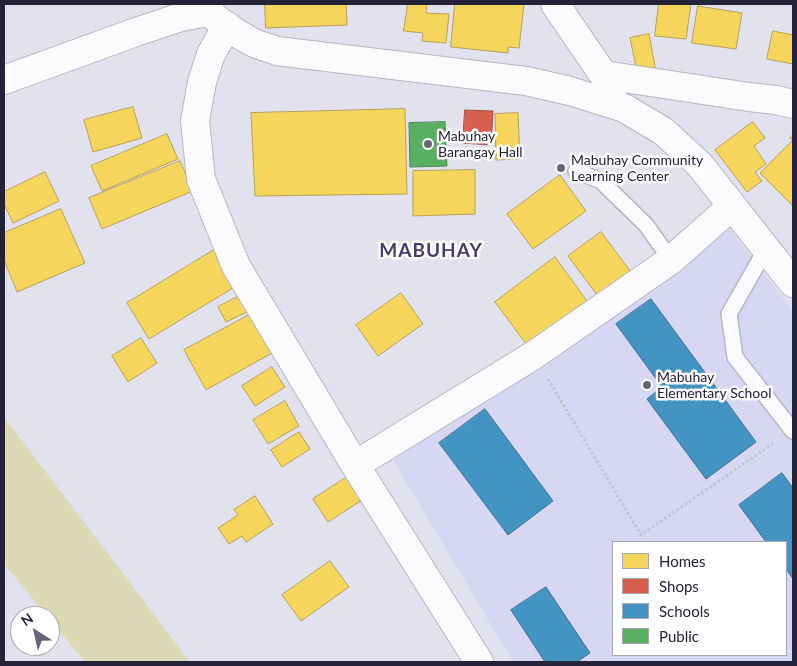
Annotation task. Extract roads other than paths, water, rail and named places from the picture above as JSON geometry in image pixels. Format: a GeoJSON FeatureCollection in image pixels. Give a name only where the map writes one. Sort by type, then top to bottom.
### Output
{"type":"FeatureCollection","features":[{"type":"Feature","properties":{"kind":"street"},"geometry":{"type":"LineString","coordinates":[[555,4],[604,75],[624,108]]}},
{"type":"Feature","properties":{"kind":"street"},"geometry":{"type":"LineString","coordinates":[[212,14],[211,54],[202,82],[194,120],[202,179],[236,266],[355,465],[479,662]]}},
{"type":"Feature","properties":{"kind":"street"},"geometry":{"type":"LineString","coordinates":[[4,80],[181,17],[212,14],[237,33],[255,43],[277,51],[526,81],[570,91],[624,108],[663,132],[700,165],[793,283]]}},
{"type":"Feature","properties":{"kind":"street"},"geometry":{"type":"LineString","coordinates":[[604,75],[793,104]]}},
{"type":"Feature","properties":{"kind":"street"},"geometry":{"type":"LineString","coordinates":[[355,465],[534,355],[671,260],[732,206]]}},
{"type":"Feature","properties":{"kind":"lane"},"geometry":{"type":"LineString","coordinates":[[576,171],[601,181],[646,225],[671,260]]}},
{"type":"Feature","properties":{"kind":"lane"},"geometry":{"type":"LineString","coordinates":[[766,249],[729,314],[735,356],[793,430]]}},
{"type":"Feature","properties":{"kind":"place","name":"Mabuhay Barangay Hall"},"geometry":{"type":"Point","coordinates":[428,144]}},
{"type":"Feature","properties":{"kind":"place","name":"Mabuhay Community Learning Center"},"geometry":{"type":"Point","coordinates":[561,168]}},
{"type":"Feature","properties":{"kind":"place","name":"Mabuhay Elementary School"},"geometry":{"type":"Point","coordinates":[647,385]}},
{"type":"Feature","properties":{"kind":"district","name":"MABUHAY"},"geometry":{"type":"Point","coordinates":[431,251]}}]}
